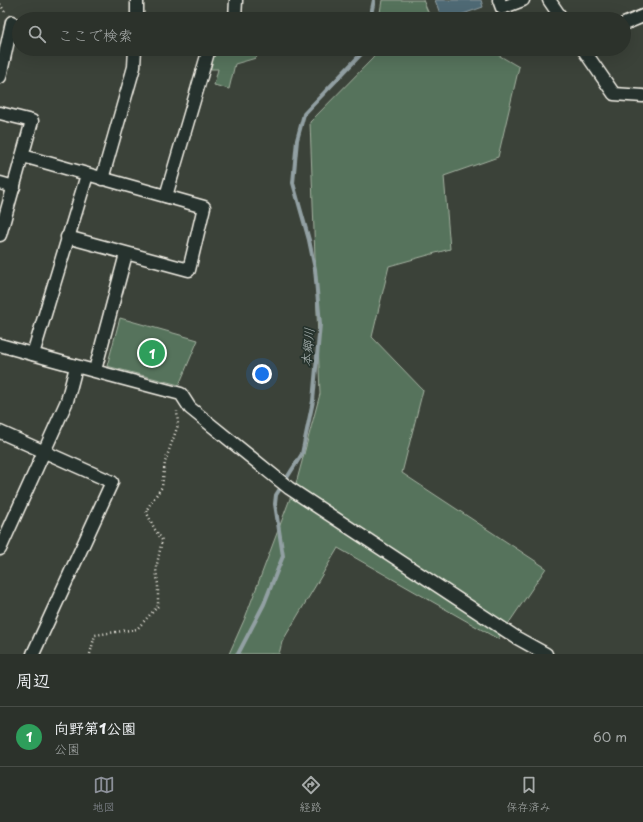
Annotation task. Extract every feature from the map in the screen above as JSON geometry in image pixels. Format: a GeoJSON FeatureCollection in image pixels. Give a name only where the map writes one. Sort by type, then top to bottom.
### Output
{"type":"FeatureCollection","features":[{"type":"Feature","properties":{"kind":"street"},"geometry":{"type":"LineString","coordinates":[[136,12],[137,0]]}},
{"type":"Feature","properties":{"kind":"street"},"geometry":{"type":"LineString","coordinates":[[235,12],[236,0]]}},
{"type":"Feature","properties":{"kind":"street"},"geometry":{"type":"LineString","coordinates":[[499,0],[502,8],[523,0]]}},
{"type":"Feature","properties":{"kind":"street"},"geometry":{"type":"LineString","coordinates":[[549,0],[557,12]]}},
{"type":"Feature","properties":{"kind":"street"},"geometry":{"type":"LineString","coordinates":[[631,21],[643,16]]}},
{"type":"Feature","properties":{"kind":"street"},"geometry":{"type":"LineString","coordinates":[[0,77],[12,22]]}},
{"type":"Feature","properties":{"kind":"street"},"geometry":{"type":"LineString","coordinates":[[102,178],[134,67],[135,56]]}},
{"type":"Feature","properties":{"kind":"street"},"geometry":{"type":"LineString","coordinates":[[166,196],[207,56]]}},
{"type":"Feature","properties":{"kind":"street"},"geometry":{"type":"LineString","coordinates":[[588,56],[614,94],[643,96]]}},
{"type":"Feature","properties":{"kind":"street"},"geometry":{"type":"LineString","coordinates":[[0,113],[32,121],[0,235]]}},
{"type":"Feature","properties":{"kind":"street"},"geometry":{"type":"LineString","coordinates":[[23,156],[204,207],[189,270],[68,237]]}},
{"type":"Feature","properties":{"kind":"street"},"geometry":{"type":"LineString","coordinates":[[33,354],[87,175]]}},
{"type":"Feature","properties":{"kind":"street"},"geometry":{"type":"LineString","coordinates":[[0,183],[14,187]]}},
{"type":"Feature","properties":{"kind":"street"},"geometry":{"type":"LineString","coordinates":[[94,370],[126,254]]}},
{"type":"Feature","properties":{"kind":"street"},"geometry":{"type":"LineString","coordinates":[[0,345],[76,367],[94,370],[181,394],[190,408],[284,485],[517,638],[546,654]]}},
{"type":"Feature","properties":{"kind":"street"},"geometry":{"type":"LineString","coordinates":[[0,549],[67,401],[76,367]]}},
{"type":"Feature","properties":{"kind":"street"},"geometry":{"type":"LineString","coordinates":[[0,432],[112,482],[33,654]]}},
{"type":"Feature","properties":{"kind":"path"},"geometry":{"type":"LineString","coordinates":[[90,654],[95,636],[137,629],[158,606],[156,569],[162,540],[154,528],[146,511],[162,487],[165,462],[178,425],[176,407],[181,394]]}},
{"type":"Feature","properties":{"kind":"green space"},"geometry":{"type":"Polygon","coordinates":[[[382,0],[423,0],[428,12],[380,12],[382,0]]]}},
{"type":"Feature","properties":{"kind":"green space"},"geometry":{"type":"Polygon","coordinates":[[[214,56],[257,56],[256,58],[235,64],[229,89],[214,85],[218,69],[210,69],[214,56]]]}},
{"type":"Feature","properties":{"kind":"green space"},"geometry":{"type":"Polygon","coordinates":[[[373,56],[500,56],[519,67],[498,157],[444,176],[450,249],[389,266],[372,337],[423,390],[402,473],[546,568],[498,639],[338,548],[282,642],[279,654],[229,654],[245,618],[297,480],[320,394],[310,122],[373,56]]]}},
{"type":"Feature","properties":{"kind":"green space"},"geometry":{"type":"Polygon","coordinates":[[[120,318],[198,340],[179,385],[107,366],[120,318]]]}},
{"type":"Feature","properties":{"kind":"water"},"geometry":{"type":"Polygon","coordinates":[[[435,0],[481,0],[483,7],[469,12],[439,12],[435,0]]]}},
{"type":"Feature","properties":{"kind":"waterway","name":"本郷川"},"geometry":{"type":"LineString","coordinates":[[371,12],[374,0]]}},
{"type":"Feature","properties":{"kind":"waterway","name":"本郷川"},"geometry":{"type":"LineString","coordinates":[[238,654],[264,604],[283,556],[275,504],[276,495],[302,454],[313,401],[320,324],[315,269],[309,240],[293,183],[297,140],[304,114],[359,56]]}},
{"type":"Feature","properties":{"kind":"place","name":"向野第1公園"},"geometry":{"type":"Point","coordinates":[152,353]}}]}
